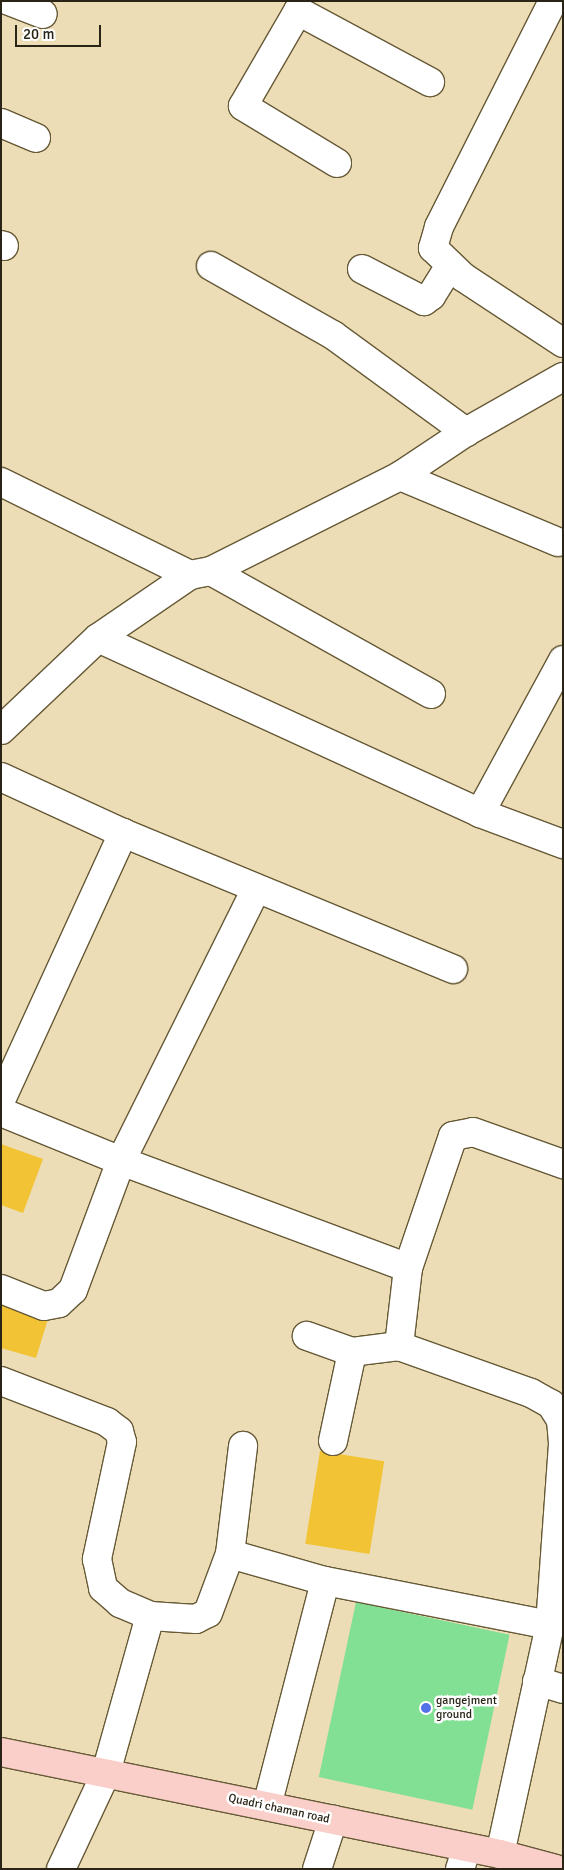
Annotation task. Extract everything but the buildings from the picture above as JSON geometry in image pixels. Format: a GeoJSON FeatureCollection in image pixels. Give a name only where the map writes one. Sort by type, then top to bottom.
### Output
{"type":"FeatureCollection","features":[{"type":"Feature","properties":{"kind":"street"},"geometry":{"type":"LineString","coordinates":[[9,1],[43,14]]}},
{"type":"Feature","properties":{"kind":"street"},"geometry":{"type":"LineString","coordinates":[[553,1],[440,227],[433,248],[463,277],[563,344]]}},
{"type":"Feature","properties":{"kind":"street"},"geometry":{"type":"LineString","coordinates":[[337,163],[243,106],[300,6],[430,82]]}},
{"type":"Feature","properties":{"kind":"street"},"geometry":{"type":"LineString","coordinates":[[1,123],[36,138]]}},
{"type":"Feature","properties":{"kind":"street"},"geometry":{"type":"LineString","coordinates":[[362,269],[424,301],[431,296],[450,265]]}},
{"type":"Feature","properties":{"kind":"street"},"geometry":{"type":"LineString","coordinates":[[211,266],[334,335],[466,432]]}},
{"type":"Feature","properties":{"kind":"street"},"geometry":{"type":"LineString","coordinates":[[1,730],[98,638],[200,573],[400,476],[466,432],[563,377]]}},
{"type":"Feature","properties":{"kind":"street"},"geometry":{"type":"LineString","coordinates":[[400,476],[558,542]]}},
{"type":"Feature","properties":{"kind":"street"},"geometry":{"type":"LineString","coordinates":[[1,482],[200,573],[431,694]]}},
{"type":"Feature","properties":{"kind":"street"},"geometry":{"type":"LineString","coordinates":[[98,638],[480,813],[563,844]]}},
{"type":"Feature","properties":{"kind":"street"},"geometry":{"type":"LineString","coordinates":[[480,813],[563,660]]}},
{"type":"Feature","properties":{"kind":"street"},"geometry":{"type":"LineString","coordinates":[[3,784],[453,969]]}},
{"type":"Feature","properties":{"kind":"street"},"geometry":{"type":"LineString","coordinates":[[1,1100],[123,833]]}},
{"type":"Feature","properties":{"kind":"street"},"geometry":{"type":"LineString","coordinates":[[1,1289],[38,1305],[59,1303],[73,1290],[121,1161],[256,889]]}},
{"type":"Feature","properties":{"kind":"street"},"geometry":{"type":"LineString","coordinates":[[1,1112],[121,1161],[408,1268]]}},
{"type":"Feature","properties":{"kind":"street"},"geometry":{"type":"LineString","coordinates":[[399,1346],[408,1268],[453,1136],[473,1132],[563,1164]]}},
{"type":"Feature","properties":{"kind":"street"},"geometry":{"type":"LineString","coordinates":[[307,1336],[352,1352],[399,1346],[531,1393],[551,1404],[561,1420],[563,1444],[550,1625],[550,1685],[500,1854]]}},
{"type":"Feature","properties":{"kind":"street"},"geometry":{"type":"LineString","coordinates":[[333,1441],[352,1352]]}},
{"type":"Feature","properties":{"kind":"street"},"geometry":{"type":"LineString","coordinates":[[1,1381],[107,1422],[119,1430],[122,1442],[97,1559],[103,1588],[120,1603],[150,1616],[196,1619],[208,1613],[230,1554],[243,1446]]}},
{"type":"Feature","properties":{"kind":"street"},"geometry":{"type":"LineString","coordinates":[[230,1554],[326,1581],[550,1625]]}},
{"type":"Feature","properties":{"kind":"street"},"geometry":{"type":"LineString","coordinates":[[267,1806],[326,1581]]}},
{"type":"Feature","properties":{"kind":"street"},"geometry":{"type":"LineString","coordinates":[[61,1869],[106,1773],[150,1616]]}},
{"type":"Feature","properties":{"kind":"street","name":"Quadri chaman road"},"geometry":{"type":"LineString","coordinates":[[1,1752],[333,1820],[463,1858],[500,1854],[556,1869]]}},
{"type":"Feature","properties":{"kind":"street"},"geometry":{"type":"LineString","coordinates":[[317,1869],[333,1820]]}},
{"type":"Feature","properties":{"kind":"green space"},"geometry":{"type":"Polygon","coordinates":[[[356,1602],[510,1635],[472,1810],[319,1777],[356,1602]]]}},
{"type":"Feature","properties":{"kind":"place","name":"gangejment ground"},"geometry":{"type":"Point","coordinates":[426,1708]}}]}
